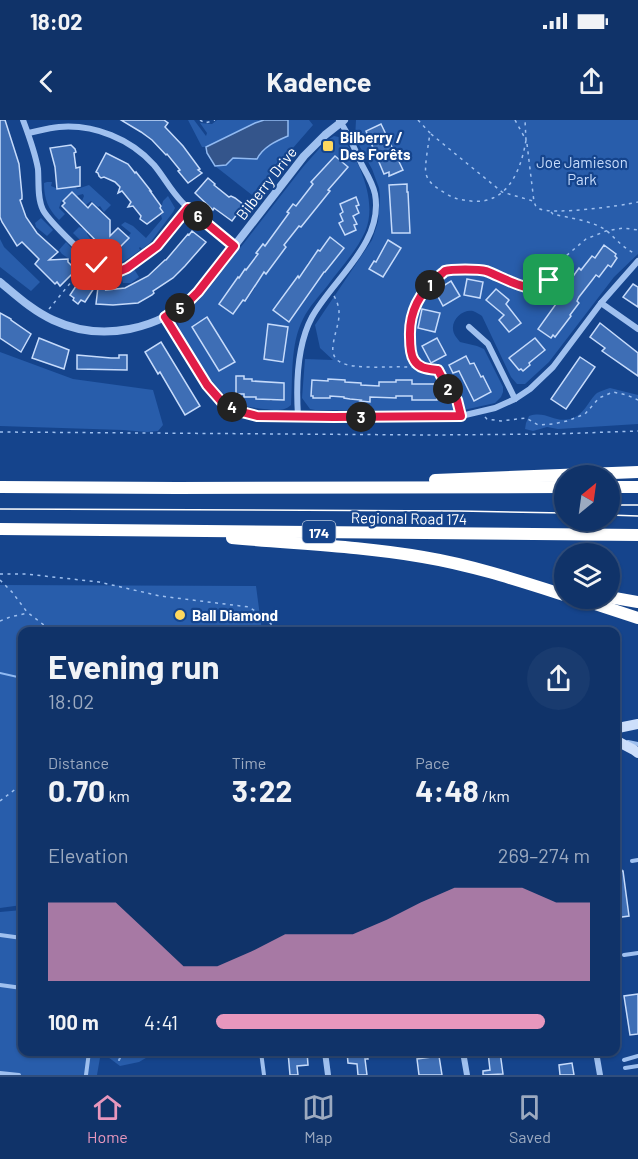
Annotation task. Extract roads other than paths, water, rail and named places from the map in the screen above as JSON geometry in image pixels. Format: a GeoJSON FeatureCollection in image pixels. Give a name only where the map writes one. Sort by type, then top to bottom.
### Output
{"type":"FeatureCollection","features":[{"type":"Feature","properties":{"kind":"highway"},"geometry":{"type":"LineString","coordinates":[[177,488],[638,472]]}},
{"type":"Feature","properties":{"kind":"highway","name":"Regional Road 174"},"geometry":{"type":"LineString","coordinates":[[0,487],[554,487]]}},
{"type":"Feature","properties":{"kind":"highway"},"geometry":{"type":"LineString","coordinates":[[620,487],[636,487]]}},
{"type":"Feature","properties":{"kind":"highway"},"geometry":{"type":"LineString","coordinates":[[0,529],[169,533],[369,549],[463,565],[554,591]]}},
{"type":"Feature","properties":{"kind":"highway","name":"Regional Road 174"},"geometry":{"type":"LineString","coordinates":[[0,529],[638,535]]}},
{"type":"Feature","properties":{"kind":"highway"},"geometry":{"type":"LineString","coordinates":[[507,577],[554,586]]}},
{"type":"Feature","properties":{"kind":"highway"},"geometry":{"type":"LineString","coordinates":[[620,599],[638,602]]}},
{"type":"Feature","properties":{"kind":"highway"},"geometry":{"type":"LineString","coordinates":[[611,609],[638,618]]}},
{"type":"Feature","properties":{"kind":"main road"},"geometry":{"type":"LineString","coordinates":[[620,727],[638,724]]}},
{"type":"Feature","properties":{"kind":"main road"},"geometry":{"type":"LineString","coordinates":[[620,743],[638,753]]}},
{"type":"Feature","properties":{"kind":"street"},"geometry":{"type":"LineString","coordinates":[[23,120],[35,155],[42,209],[97,265],[113,271],[127,268],[157,246],[188,208]]}},
{"type":"Feature","properties":{"kind":"street"},"geometry":{"type":"LineString","coordinates":[[298,416],[302,341],[312,317],[369,237],[374,222],[376,206],[372,184],[341,120]]}},
{"type":"Feature","properties":{"kind":"street","name":"Bilberry Drive"},"geometry":{"type":"LineString","coordinates":[[0,282],[44,315],[78,328],[113,332],[138,327],[165,317],[198,292],[304,156],[341,120]]}},
{"type":"Feature","properties":{"kind":"street"},"geometry":{"type":"LineString","coordinates":[[28,133],[71,127],[100,131],[121,140],[152,163],[177,197],[234,246]]}},
{"type":"Feature","properties":{"kind":"street"},"geometry":{"type":"LineString","coordinates":[[165,317],[207,385],[221,401],[238,411],[257,416],[461,416],[495,408],[530,389],[553,367],[601,303],[638,261]]}},
{"type":"Feature","properties":{"kind":"street"},"geometry":{"type":"LineString","coordinates":[[601,303],[638,329]]}},
{"type":"Feature","properties":{"kind":"street"},"geometry":{"type":"LineString","coordinates":[[470,327],[488,344],[515,399]]}},
{"type":"Feature","properties":{"kind":"street"},"geometry":{"type":"LineString","coordinates":[[326,1056],[328,1075]]}},
{"type":"Feature","properties":{"kind":"street"},"geometry":{"type":"LineString","coordinates":[[464,1056],[467,1075]]}},
{"type":"Feature","properties":{"kind":"street"},"geometry":{"type":"LineString","coordinates":[[597,1056],[600,1075]]}},
{"type":"Feature","properties":{"kind":"lane"},"geometry":{"type":"LineString","coordinates":[[620,729],[638,731]]}},
{"type":"Feature","properties":{"kind":"lane"},"geometry":{"type":"LineString","coordinates":[[620,741],[638,744]]}},
{"type":"Feature","properties":{"kind":"lane"},"geometry":{"type":"LineString","coordinates":[[632,861],[638,860]]}},
{"type":"Feature","properties":{"kind":"lane"},"geometry":{"type":"LineString","coordinates":[[0,935],[18,937]]}},
{"type":"Feature","properties":{"kind":"lane"},"geometry":{"type":"LineString","coordinates":[[624,955],[638,953]]}},
{"type":"Feature","properties":{"kind":"lane"},"geometry":{"type":"LineString","coordinates":[[0,985],[18,987]]}},
{"type":"Feature","properties":{"kind":"lane"},"geometry":{"type":"LineString","coordinates":[[86,1075],[88,1056]]}},
{"type":"Feature","properties":{"kind":"lane"},"geometry":{"type":"LineString","coordinates":[[262,1056],[264,1075]]}},
{"type":"Feature","properties":{"kind":"lane"},"geometry":{"type":"LineString","coordinates":[[624,1060],[638,1056]]}},
{"type":"Feature","properties":{"kind":"lane"},"geometry":{"type":"LineString","coordinates":[[625,1068],[638,1066]]}},
{"type":"Feature","properties":{"kind":"lane"},"geometry":{"type":"LineString","coordinates":[[0,1073],[19,1075]]}},
{"type":"Feature","properties":{"kind":"waterway"},"geometry":{"type":"LineString","coordinates":[[0,673],[18,677]]}},
{"type":"Feature","properties":{"kind":"waterway"},"geometry":{"type":"LineString","coordinates":[[119,1060],[121,1056]]}},
{"type":"Feature","properties":{"kind":"tram line"},"geometry":{"type":"LineString","coordinates":[[620,505],[638,505]]}},
{"type":"Feature","properties":{"kind":"tram line"},"geometry":{"type":"LineString","coordinates":[[0,509],[554,513]]}},
{"type":"Feature","properties":{"kind":"tram line"},"geometry":{"type":"LineString","coordinates":[[620,515],[638,516]]}},
{"type":"Feature","properties":{"kind":"place","name":"Bilberry / Des Forêts"},"geometry":{"type":"Point","coordinates":[328,146]}},
{"type":"Feature","properties":{"kind":"place","name":"Ball Diamond"},"geometry":{"type":"Point","coordinates":[180,615]}},
{"type":"Feature","properties":{"kind":"park label","name":"Joe Jamieson Park"},"geometry":{"type":"Point","coordinates":[582,170]}}]}
